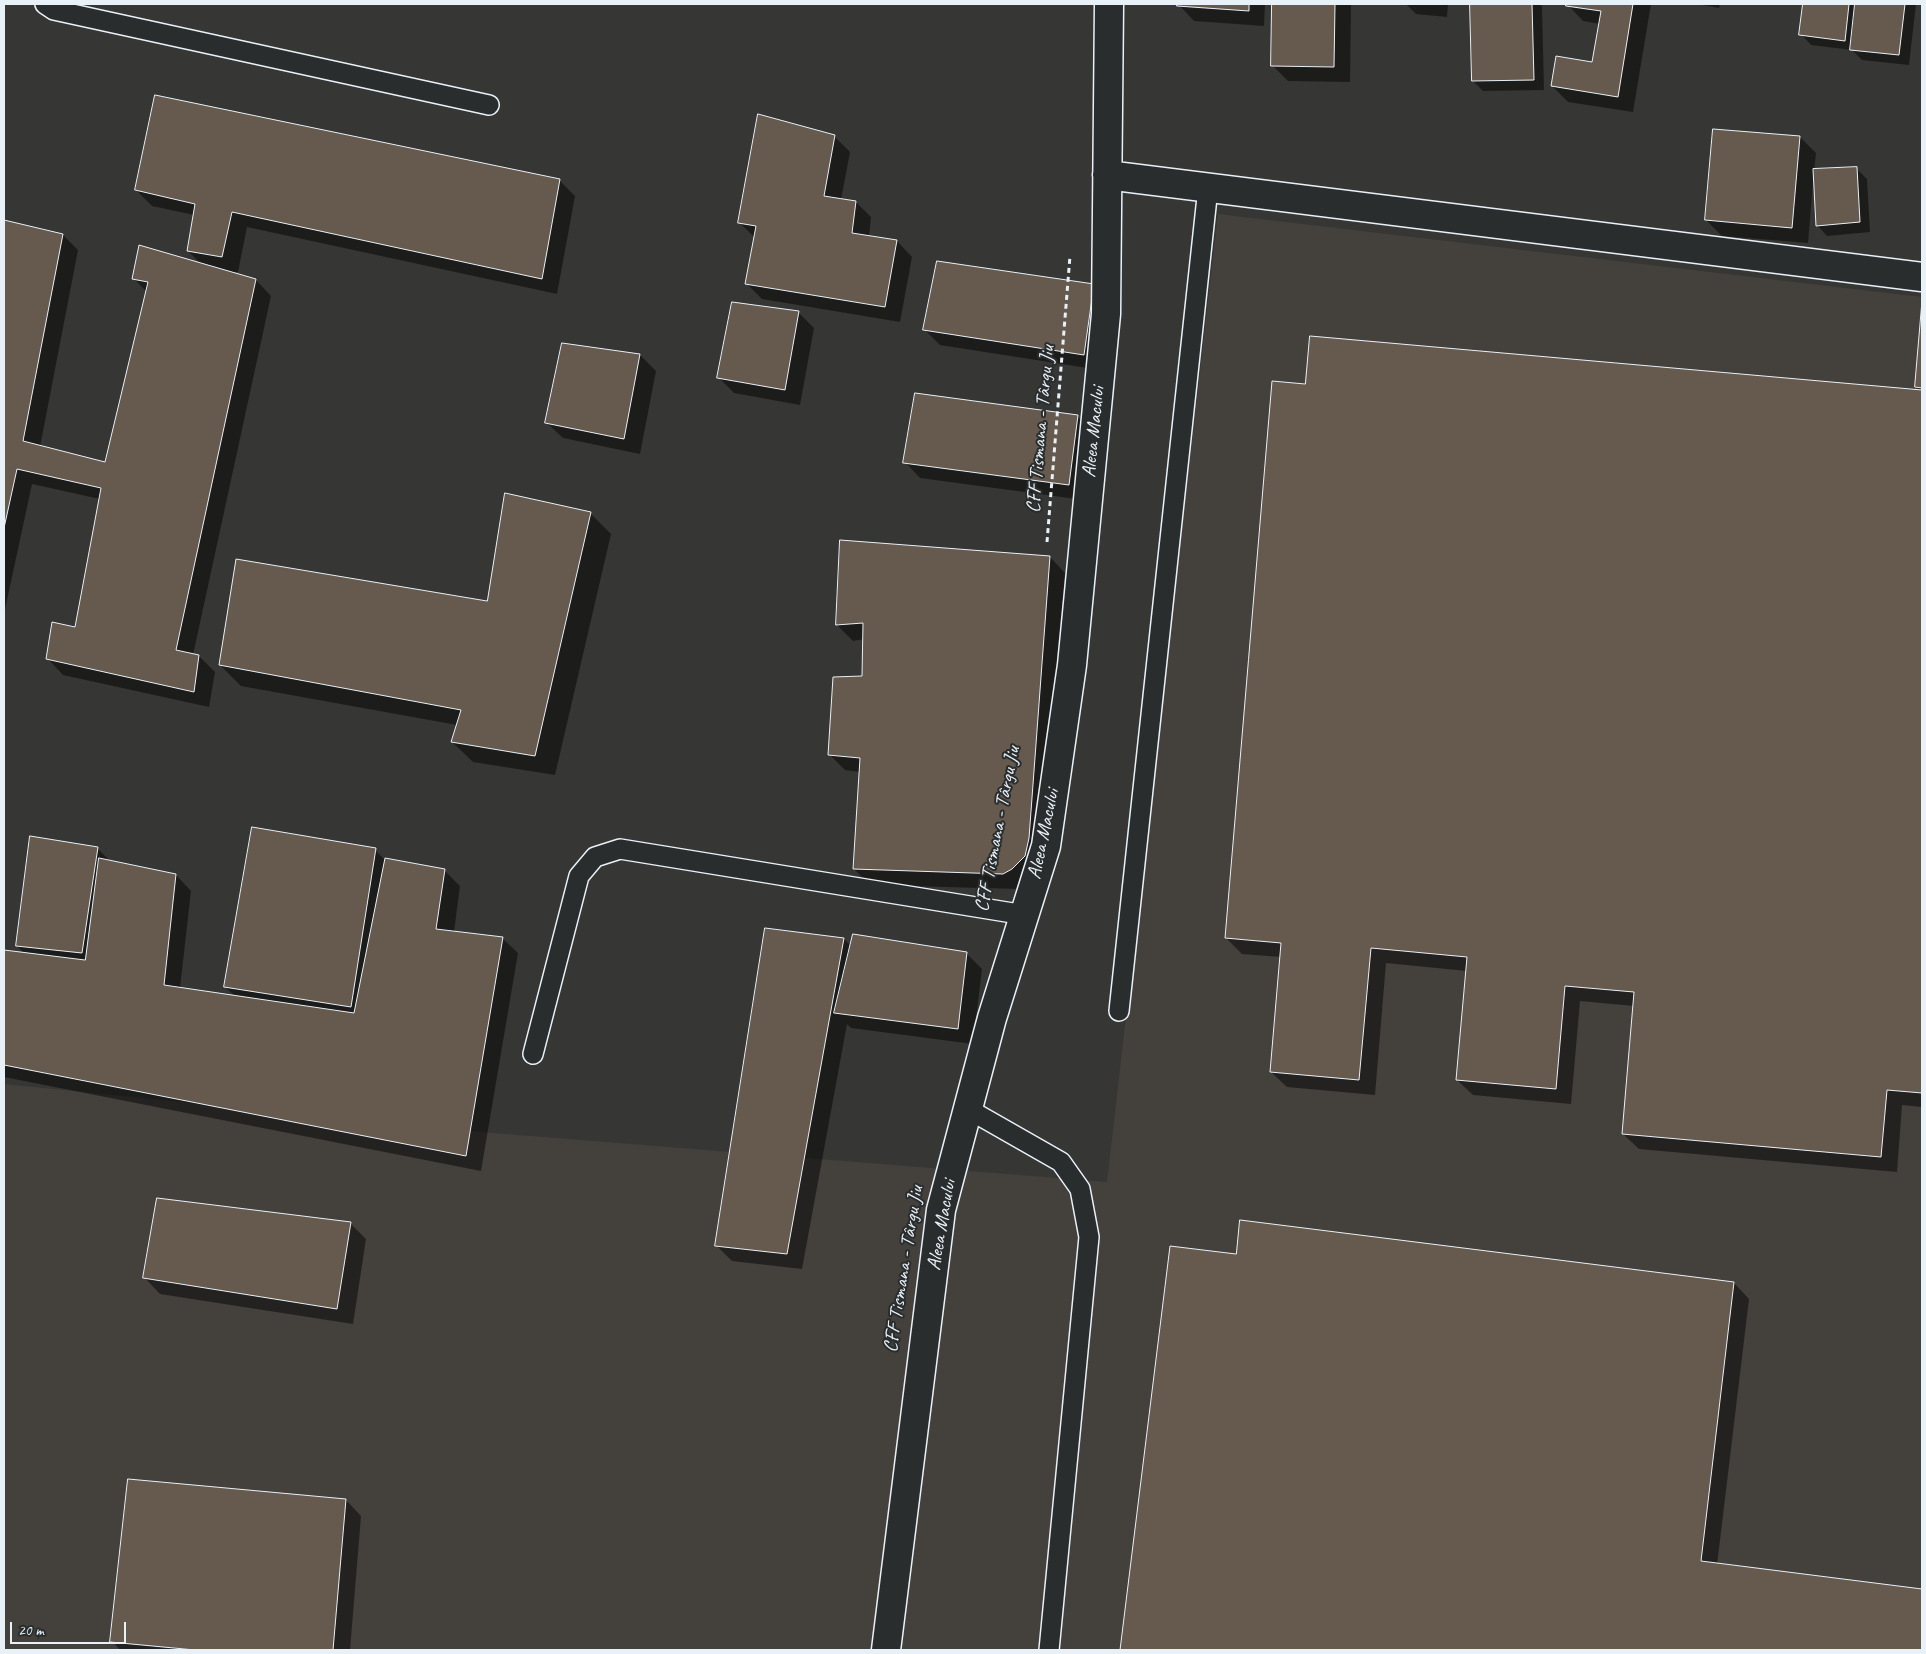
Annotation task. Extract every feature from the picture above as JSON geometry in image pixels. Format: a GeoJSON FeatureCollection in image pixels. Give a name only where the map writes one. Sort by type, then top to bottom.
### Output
{"type":"FeatureCollection","features":[{"type":"Feature","properties":{"kind":"street","name":"Aleea Macului"},"geometry":{"type":"LineString","coordinates":[[886,1650],[941,1210],[992,1018],[1046,846],[1072,665],[1106,314],[1109,4]]}},
{"type":"Feature","properties":{"kind":"street"},"geometry":{"type":"LineString","coordinates":[[1107,176],[1922,277]]}},
{"type":"Feature","properties":{"kind":"lane"},"geometry":{"type":"LineString","coordinates":[[45,4],[54,10],[490,105]]}},
{"type":"Feature","properties":{"kind":"lane"},"geometry":{"type":"LineString","coordinates":[[1119,1011],[1208,188]]}},
{"type":"Feature","properties":{"kind":"lane"},"geometry":{"type":"LineString","coordinates":[[533,1054],[578,876],[595,858],[620,849],[1025,915]]}},
{"type":"Feature","properties":{"kind":"lane"},"geometry":{"type":"LineString","coordinates":[[968,1109],[1061,1162],[1080,1189],[1088,1237],[1048,1650]]}},
{"type":"Feature","properties":{"kind":"path","name":"CFF Tismana - Târgu Jiu"},"geometry":{"type":"LineString","coordinates":[[1046,550],[1070,253]]}},
{"type":"Feature","properties":{"kind":"shaded area"},"geometry":{"type":"Polygon","coordinates":[[[1218,214],[1922,297],[1922,1650],[4,1650],[4,1084],[481,1132],[1107,1182],[1218,214]]]}},
{"type":"Feature","properties":{"kind":"building"},"geometry":{"type":"Polygon","coordinates":[[[1177,4],[1249,4],[1249,11],[1177,6],[1177,4]]]}},
{"type":"Feature","properties":{"kind":"building"},"geometry":{"type":"Polygon","coordinates":[[[1272,4],[1335,4],[1334,67],[1271,66],[1272,4]]]}},
{"type":"Feature","properties":{"kind":"building"},"geometry":{"type":"Polygon","coordinates":[[[1470,4],[1532,4],[1534,80],[1472,81],[1470,4]]]}},
{"type":"Feature","properties":{"kind":"building"},"geometry":{"type":"Polygon","coordinates":[[[1566,4],[1633,4],[1618,97],[1551,86],[1556,56],[1592,62],[1601,11],[1566,6],[1566,4]]]}},
{"type":"Feature","properties":{"kind":"building"},"geometry":{"type":"Polygon","coordinates":[[[1803,4],[1849,4],[1845,41],[1799,35],[1803,4]]]}},
{"type":"Feature","properties":{"kind":"building"},"geometry":{"type":"Polygon","coordinates":[[[1855,4],[1905,4],[1899,55],[1850,50],[1855,4]]]}},
{"type":"Feature","properties":{"kind":"building"},"geometry":{"type":"Polygon","coordinates":[[[155,95],[560,179],[542,279],[232,212],[222,257],[187,251],[195,204],[135,190],[155,95]]]}},
{"type":"Feature","properties":{"kind":"building"},"geometry":{"type":"Polygon","coordinates":[[[758,114],[835,135],[824,196],[856,201],[852,233],[897,240],[885,307],[745,284],[756,226],[738,223],[758,114]]]}},
{"type":"Feature","properties":{"kind":"building"},"geometry":{"type":"Polygon","coordinates":[[[1713,129],[1800,136],[1792,228],[1705,220],[1713,129]]]}},
{"type":"Feature","properties":{"kind":"building"},"geometry":{"type":"Polygon","coordinates":[[[1857,167],[1860,222],[1816,226],[1813,169],[1857,167]]]}},
{"type":"Feature","properties":{"kind":"building"},"geometry":{"type":"Polygon","coordinates":[[[4,220],[63,234],[23,441],[105,462],[148,282],[132,279],[139,245],[256,279],[176,650],[199,655],[194,692],[46,659],[52,622],[75,627],[101,488],[17,469],[4,528],[4,220]]]}},
{"type":"Feature","properties":{"kind":"building"},"geometry":{"type":"Polygon","coordinates":[[[937,261],[1094,284],[1084,355],[923,330],[937,261]]]}},
{"type":"Feature","properties":{"kind":"building"},"geometry":{"type":"Polygon","coordinates":[[[1922,301],[1922,388],[1915,387],[1922,301]]]}},
{"type":"Feature","properties":{"kind":"building"},"geometry":{"type":"Polygon","coordinates":[[[732,302],[799,311],[785,390],[717,378],[732,302]]]}},
{"type":"Feature","properties":{"kind":"building"},"geometry":{"type":"Polygon","coordinates":[[[1310,336],[1922,390],[1922,1093],[1887,1090],[1881,1157],[1622,1134],[1634,992],[1565,986],[1556,1089],[1456,1080],[1467,957],[1371,948],[1359,1080],[1270,1072],[1281,943],[1225,938],[1272,381],[1305,384],[1310,336]]]}},
{"type":"Feature","properties":{"kind":"building"},"geometry":{"type":"Polygon","coordinates":[[[562,343],[640,354],[624,439],[545,423],[562,343]]]}},
{"type":"Feature","properties":{"kind":"building"},"geometry":{"type":"Polygon","coordinates":[[[915,393],[1078,415],[1069,485],[903,463],[915,393]]]}},
{"type":"Feature","properties":{"kind":"building"},"geometry":{"type":"Polygon","coordinates":[[[505,493],[591,512],[535,756],[451,742],[461,710],[219,665],[236,559],[487,601],[505,493]]]}},
{"type":"Feature","properties":{"kind":"building"},"geometry":{"type":"Polygon","coordinates":[[[840,540],[1050,556],[1029,838],[1025,856],[1012,869],[1003,874],[853,869],[860,758],[828,755],[833,677],[862,676],[863,623],[836,625],[840,540]]]}},
{"type":"Feature","properties":{"kind":"building"},"geometry":{"type":"Polygon","coordinates":[[[252,827],[376,848],[351,1007],[224,987],[252,827]]]}},
{"type":"Feature","properties":{"kind":"building"},"geometry":{"type":"Polygon","coordinates":[[[30,836],[98,847],[82,953],[16,946],[30,836]]]}},
{"type":"Feature","properties":{"kind":"building"},"geometry":{"type":"Polygon","coordinates":[[[99,858],[176,874],[164,985],[354,1013],[385,858],[445,869],[436,929],[503,937],[466,1156],[4,1065],[4,950],[85,960],[99,858]]]}},
{"type":"Feature","properties":{"kind":"building"},"geometry":{"type":"Polygon","coordinates":[[[765,928],[844,938],[787,1254],[715,1246],[765,928]]]}},
{"type":"Feature","properties":{"kind":"building"},"geometry":{"type":"Polygon","coordinates":[[[853,934],[967,952],[958,1029],[834,1013],[853,934]]]}},
{"type":"Feature","properties":{"kind":"building"},"geometry":{"type":"Polygon","coordinates":[[[157,1198],[351,1222],[337,1309],[143,1278],[157,1198]]]}},
{"type":"Feature","properties":{"kind":"building"},"geometry":{"type":"Polygon","coordinates":[[[1240,1220],[1734,1282],[1701,1561],[1922,1589],[1922,1650],[1120,1650],[1170,1246],[1236,1254],[1240,1220]]]}},
{"type":"Feature","properties":{"kind":"building"},"geometry":{"type":"Polygon","coordinates":[[[128,1479],[346,1499],[333,1650],[195,1650],[110,1642],[128,1479]]]}}]}
